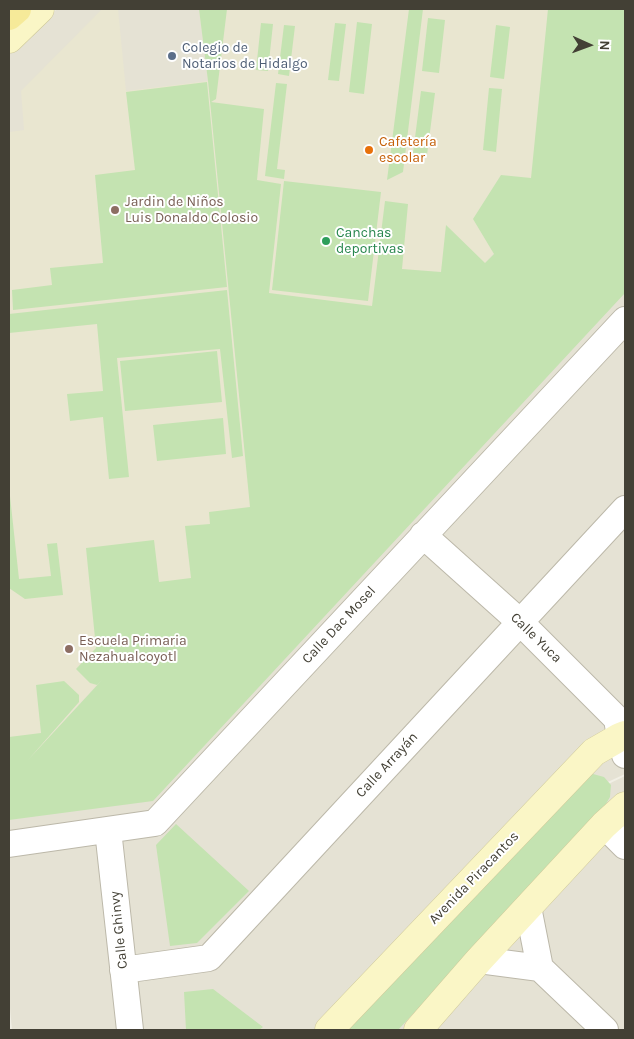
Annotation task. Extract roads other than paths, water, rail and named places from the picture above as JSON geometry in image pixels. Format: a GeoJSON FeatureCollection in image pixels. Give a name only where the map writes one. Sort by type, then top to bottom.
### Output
{"type":"FeatureCollection","features":[{"type":"Feature","properties":{"kind":"main road"},"geometry":{"type":"LineString","coordinates":[[9,16],[17,9]]}},
{"type":"Feature","properties":{"kind":"street"},"geometry":{"type":"LineString","coordinates":[[9,39],[40,9]]}},
{"type":"Feature","properties":{"kind":"street","name":"Calle Dac Mosel"},"geometry":{"type":"LineString","coordinates":[[9,844],[155,823],[625,320]]}},
{"type":"Feature","properties":{"kind":"street","name":"Calle Arrayán"},"geometry":{"type":"LineString","coordinates":[[123,970],[209,958],[625,509]]}},
{"type":"Feature","properties":{"kind":"street","name":"Calle Yuca"},"geometry":{"type":"LineString","coordinates":[[423,535],[520,622],[623,731]]}},
{"type":"Feature","properties":{"kind":"street","name":"Avenida Piracantos"},"geometry":{"type":"LineString","coordinates":[[329,1030],[594,752],[623,731]]}},
{"type":"Feature","properties":{"kind":"street"},"geometry":{"type":"LineString","coordinates":[[418,1030],[479,960],[604,825],[625,806]]}},
{"type":"Feature","properties":{"kind":"street"},"geometry":{"type":"LineString","coordinates":[[604,825],[625,846]]}},
{"type":"Feature","properties":{"kind":"street","name":"Calle Ghinvy"},"geometry":{"type":"LineString","coordinates":[[108,830],[130,1030]]}},
{"type":"Feature","properties":{"kind":"street"},"geometry":{"type":"LineString","coordinates":[[528,907],[540,968],[605,1030]]}},
{"type":"Feature","properties":{"kind":"street"},"geometry":{"type":"LineString","coordinates":[[479,960],[540,968]]}},
{"type":"Feature","properties":{"kind":"place","name":"Colegio de Notarios de Hidalgo"},"geometry":{"type":"Point","coordinates":[172,56]}},
{"type":"Feature","properties":{"kind":"place","name":"Cafetería escolar"},"geometry":{"type":"Point","coordinates":[369,150]}},
{"type":"Feature","properties":{"kind":"place","name":"Jardin de Niños Luis Donaldo Colosio"},"geometry":{"type":"Point","coordinates":[115,210]}},
{"type":"Feature","properties":{"kind":"place","name":"Canchas deportivas"},"geometry":{"type":"Point","coordinates":[326,241]}},
{"type":"Feature","properties":{"kind":"place","name":"Escuela Primaria Nezahualcoyotl"},"geometry":{"type":"Point","coordinates":[69,649]}}]}
